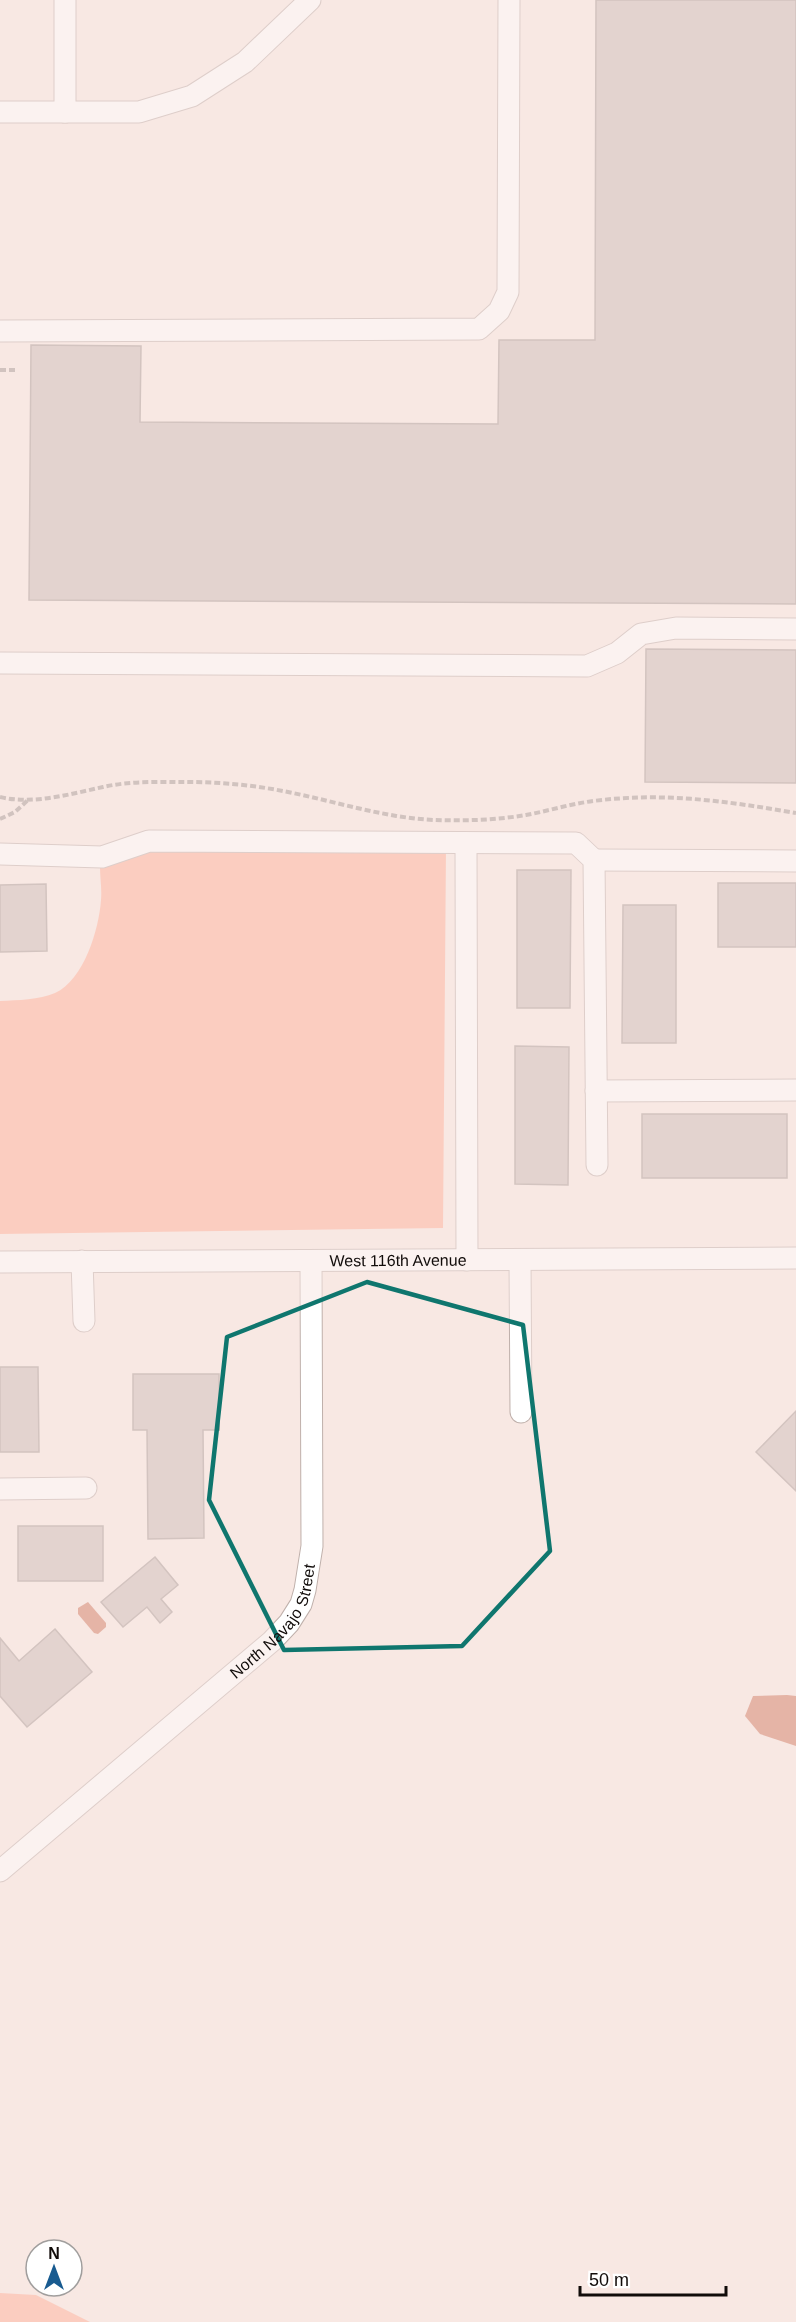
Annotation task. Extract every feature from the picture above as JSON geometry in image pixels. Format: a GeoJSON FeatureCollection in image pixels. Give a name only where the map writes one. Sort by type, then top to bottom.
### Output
{"type":"FeatureCollection","features":[{"type":"Feature","properties":{"kind":"street"},"geometry":{"type":"LineString","coordinates":[[65,0],[65,112]]}},
{"type":"Feature","properties":{"kind":"street"},"geometry":{"type":"LineString","coordinates":[[0,112],[139,112],[192,96],[244,62],[310,0]]}},
{"type":"Feature","properties":{"kind":"street"},"geometry":{"type":"LineString","coordinates":[[0,331],[479,329],[499,311],[508,292],[509,0]]}},
{"type":"Feature","properties":{"kind":"street"},"geometry":{"type":"LineString","coordinates":[[0,663],[587,666],[617,653],[641,634],[676,628],[796,629]]}},
{"type":"Feature","properties":{"kind":"street"},"geometry":{"type":"LineString","coordinates":[[0,854],[102,858],[149,841],[576,843],[594,860],[796,861]]}},
{"type":"Feature","properties":{"kind":"street"},"geometry":{"type":"LineString","coordinates":[[466,843],[467,1260]]}},
{"type":"Feature","properties":{"kind":"street"},"geometry":{"type":"LineString","coordinates":[[594,860],[597,1166]]}},
{"type":"Feature","properties":{"kind":"street"},"geometry":{"type":"LineString","coordinates":[[596,1091],[796,1090]]}},
{"type":"Feature","properties":{"kind":"street","name":"West 116th Avenue"},"geometry":{"type":"LineString","coordinates":[[0,1262],[796,1258]]}},
{"type":"Feature","properties":{"kind":"street"},"geometry":{"type":"LineString","coordinates":[[520,1260],[521,1412]]}},
{"type":"Feature","properties":{"kind":"street"},"geometry":{"type":"LineString","coordinates":[[82,1261],[84,1321]]}},
{"type":"Feature","properties":{"kind":"street","name":"North Navajo Street"},"geometry":{"type":"LineString","coordinates":[[0,1871],[239,1671],[289,1623],[301,1604],[312,1546],[310,1262]]}},
{"type":"Feature","properties":{"kind":"street"},"geometry":{"type":"LineString","coordinates":[[0,1489],[86,1488]]}},
{"type":"Feature","properties":{"kind":"path"},"geometry":{"type":"LineString","coordinates":[[0,370],[18,370]]}},
{"type":"Feature","properties":{"kind":"path"},"geometry":{"type":"LineString","coordinates":[[0,796],[29,799],[73,794],[117,785],[153,782],[212,782],[289,792],[370,812],[437,820],[500,818],[592,801],[641,797],[710,799],[796,813]]}},
{"type":"Feature","properties":{"kind":"path"},"geometry":{"type":"LineString","coordinates":[[0,819],[15,812],[29,799]]}},
{"type":"Feature","properties":{"kind":"highlighted area"},"geometry":{"type":"Polygon","coordinates":[[[367,1282],[523,1325],[550,1551],[462,1646],[284,1650],[209,1500],[227,1337],[367,1282]]]}},
{"type":"Feature","properties":{"kind":"shaded area"},"geometry":{"type":"Polygon","coordinates":[[[446,848],[443,1228],[0,1234],[0,1001],[49,995],[65,986],[74,977],[82,966],[97,925],[101,896],[100,867],[153,849],[446,848]]]}},
{"type":"Feature","properties":{"kind":"shaded area"},"geometry":{"type":"Polygon","coordinates":[[[88,1602],[106,1623],[106,1627],[98,1634],[94,1633],[78,1614],[78,1608],[88,1602]]]}},
{"type":"Feature","properties":{"kind":"shaded area"},"geometry":{"type":"Polygon","coordinates":[[[753,1696],[796,1696],[796,1746],[760,1734],[745,1716],[753,1696]]]}},
{"type":"Feature","properties":{"kind":"shaded area"},"geometry":{"type":"Polygon","coordinates":[[[0,2293],[24,2294],[24,2298],[42,2298],[90,2322],[0,2322],[0,2293]]]}},
{"type":"Feature","properties":{"kind":"building"},"geometry":{"type":"Polygon","coordinates":[[[596,0],[796,0],[796,604],[29,600],[31,345],[141,346],[140,422],[498,424],[499,340],[595,340],[596,0]]]}},
{"type":"Feature","properties":{"kind":"building"},"geometry":{"type":"Polygon","coordinates":[[[646,649],[796,650],[796,783],[645,782],[646,649]]]}},
{"type":"Feature","properties":{"kind":"building"},"geometry":{"type":"Polygon","coordinates":[[[517,870],[571,870],[570,1008],[517,1008],[517,870]]]}},
{"type":"Feature","properties":{"kind":"building"},"geometry":{"type":"Polygon","coordinates":[[[718,883],[796,883],[796,947],[718,947],[718,883]]]}},
{"type":"Feature","properties":{"kind":"building"},"geometry":{"type":"Polygon","coordinates":[[[46,884],[47,951],[0,952],[0,885],[46,884]]]}},
{"type":"Feature","properties":{"kind":"building"},"geometry":{"type":"Polygon","coordinates":[[[623,905],[676,905],[676,1043],[622,1043],[623,905]]]}},
{"type":"Feature","properties":{"kind":"building"},"geometry":{"type":"Polygon","coordinates":[[[515,1046],[569,1047],[568,1185],[515,1184],[515,1046]]]}},
{"type":"Feature","properties":{"kind":"building"},"geometry":{"type":"Polygon","coordinates":[[[642,1114],[787,1114],[787,1178],[642,1178],[642,1114]]]}},
{"type":"Feature","properties":{"kind":"building"},"geometry":{"type":"Polygon","coordinates":[[[0,1367],[38,1367],[39,1452],[0,1452],[0,1367]]]}},
{"type":"Feature","properties":{"kind":"building"},"geometry":{"type":"Polygon","coordinates":[[[133,1374],[219,1374],[219,1430],[203,1430],[204,1538],[148,1539],[147,1430],[133,1430],[133,1374]]]}},
{"type":"Feature","properties":{"kind":"building"},"geometry":{"type":"Polygon","coordinates":[[[796,1411],[796,1491],[756,1452],[796,1411]]]}},
{"type":"Feature","properties":{"kind":"building"},"geometry":{"type":"Polygon","coordinates":[[[18,1526],[103,1526],[103,1581],[18,1581],[18,1526]]]}},
{"type":"Feature","properties":{"kind":"building"},"geometry":{"type":"Polygon","coordinates":[[[155,1557],[178,1585],[161,1599],[172,1612],[160,1623],[147,1607],[123,1627],[101,1602],[155,1557]]]}},
{"type":"Feature","properties":{"kind":"building"},"geometry":{"type":"Polygon","coordinates":[[[55,1629],[92,1672],[27,1727],[0,1696],[0,1638],[19,1661],[55,1629]]]}}]}
